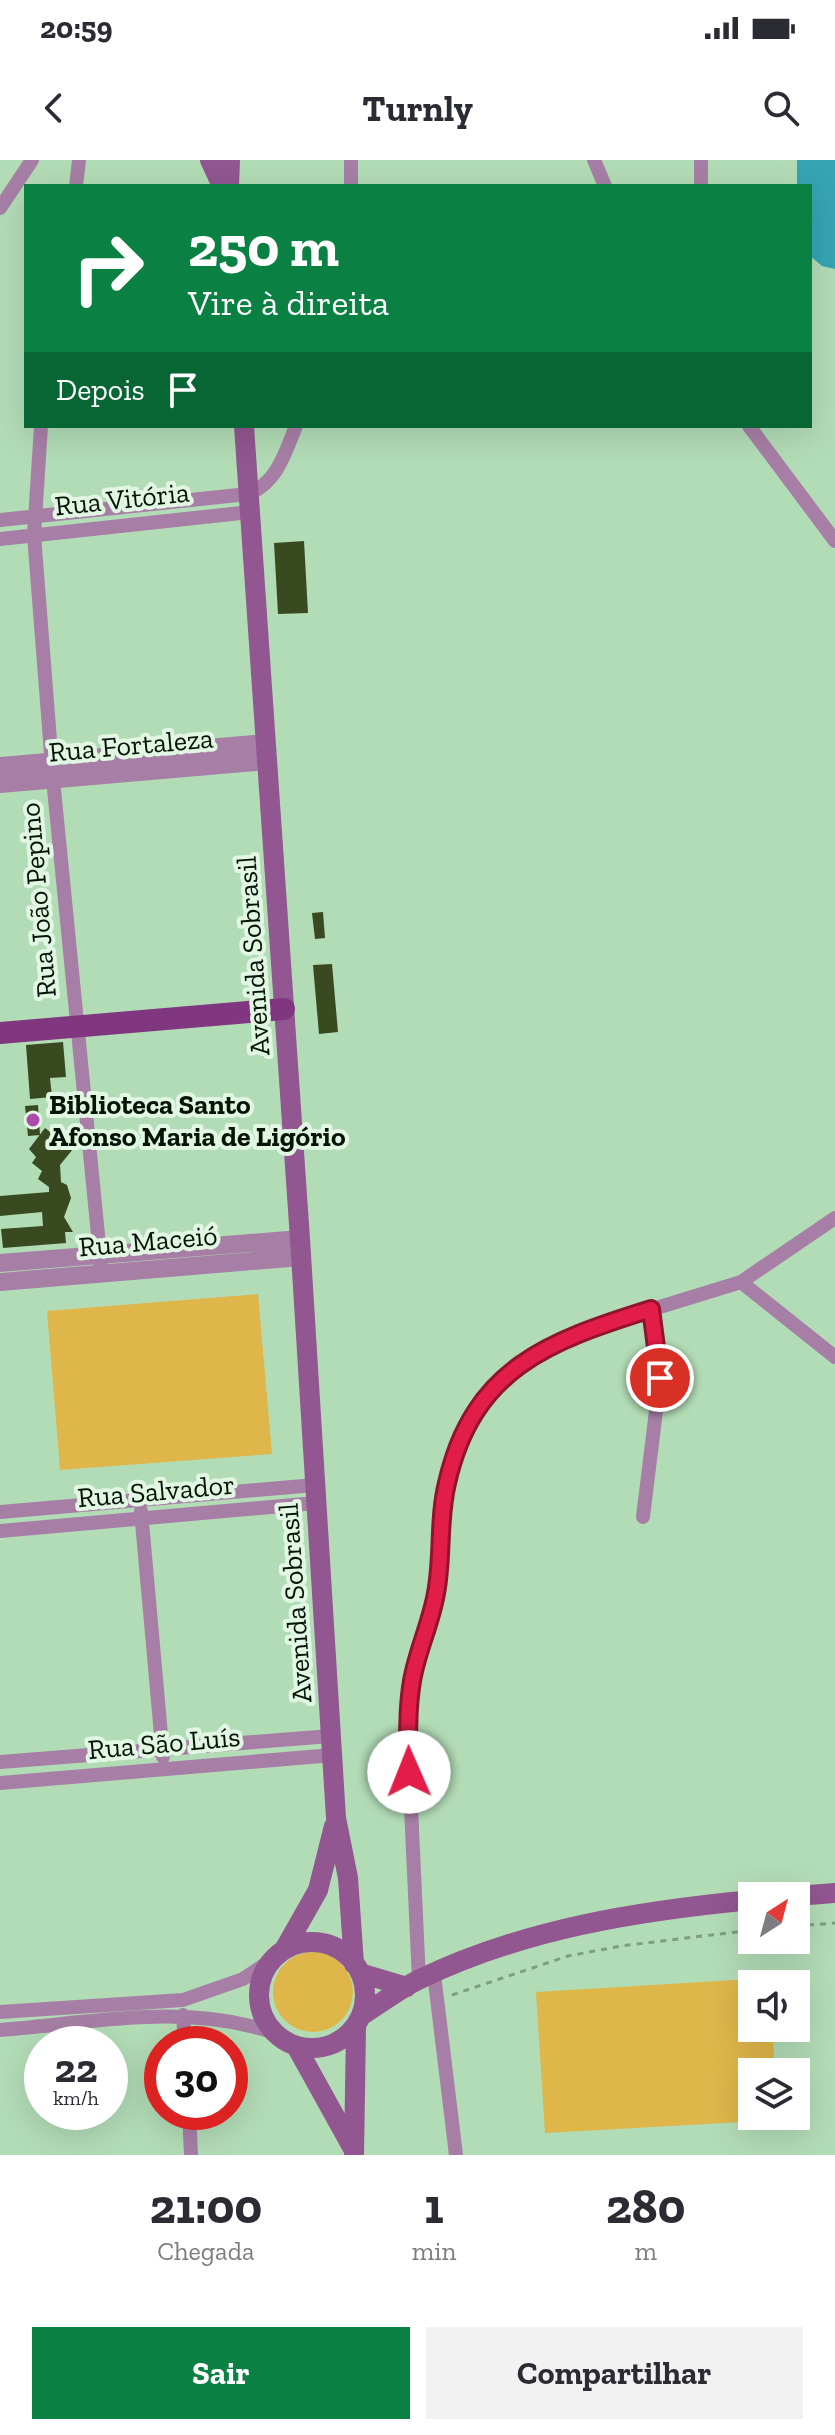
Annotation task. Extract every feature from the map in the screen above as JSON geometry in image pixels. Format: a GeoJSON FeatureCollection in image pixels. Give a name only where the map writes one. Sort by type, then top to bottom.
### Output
{"type":"FeatureCollection","features":[{"type":"Feature","properties":{"kind":"main road"},"geometry":{"type":"LineString","coordinates":[[210,160],[221,184]]}},
{"type":"Feature","properties":{"kind":"main road"},"geometry":{"type":"LineString","coordinates":[[229,184],[230,160]]}},
{"type":"Feature","properties":{"kind":"main road","name":"Avenida Sobrasil"},"geometry":{"type":"LineString","coordinates":[[244,428],[301,1248],[336,1818],[348,1878],[357,1968]]}},
{"type":"Feature","properties":{"kind":"main road"},"geometry":{"type":"LineString","coordinates":[[0,1018],[76,1019],[284,1002]]}},
{"type":"Feature","properties":{"kind":"main road"},"geometry":{"type":"LineString","coordinates":[[0,1033],[76,1019]]}},
{"type":"Feature","properties":{"kind":"main road","name":"Avenida Sobrasil"},"geometry":{"type":"LineString","coordinates":[[278,1955],[318,1890],[336,1818]]}},
{"type":"Feature","properties":{"kind":"main road"},"geometry":{"type":"LineString","coordinates":[[810,1895],[835,1893]]}},
{"type":"Feature","properties":{"kind":"main road"},"geometry":{"type":"LineString","coordinates":[[354,2153],[358,2021],[365,1988],[357,1968],[335,1948],[323,1943],[309,1942],[278,1955],[262,1980],[260,2004],[274,2033],[296,2046],[323,2047],[347,2036],[358,2021],[420,1980],[506,1945],[619,1916],[738,1902]]}},
{"type":"Feature","properties":{"kind":"main road"},"geometry":{"type":"LineString","coordinates":[[357,1968],[420,1980]]}},
{"type":"Feature","properties":{"kind":"main road"},"geometry":{"type":"LineString","coordinates":[[296,2046],[354,2153]]}},
{"type":"Feature","properties":{"kind":"street"},"geometry":{"type":"LineString","coordinates":[[0,208],[32,160]]}},
{"type":"Feature","properties":{"kind":"street"},"geometry":{"type":"LineString","coordinates":[[76,184],[79,160]]}},
{"type":"Feature","properties":{"kind":"street"},"geometry":{"type":"LineString","coordinates":[[351,160],[351,184]]}},
{"type":"Feature","properties":{"kind":"street"},"geometry":{"type":"LineString","coordinates":[[594,160],[604,184]]}},
{"type":"Feature","properties":{"kind":"street"},"geometry":{"type":"LineString","coordinates":[[701,160],[701,184]]}},
{"type":"Feature","properties":{"kind":"street","name":"Rua João Pepino"},"geometry":{"type":"LineString","coordinates":[[41,428],[34,535],[53,770],[101,1265]]}},
{"type":"Feature","properties":{"kind":"street"},"geometry":{"type":"LineString","coordinates":[[249,503],[281,463],[295,428]]}},
{"type":"Feature","properties":{"kind":"street"},"geometry":{"type":"LineString","coordinates":[[750,428],[835,541]]}},
{"type":"Feature","properties":{"kind":"street","name":"Rua Vitória"},"geometry":{"type":"LineString","coordinates":[[0,520],[154,504],[249,503]]}},
{"type":"Feature","properties":{"kind":"street","name":"Rua Vitória"},"geometry":{"type":"LineString","coordinates":[[0,539],[156,522],[249,503]]}},
{"type":"Feature","properties":{"kind":"street"},"geometry":{"type":"LineString","coordinates":[[154,504],[156,522]]}},
{"type":"Feature","properties":{"kind":"street","name":"Rua Fortaleza"},"geometry":{"type":"LineString","coordinates":[[0,766],[53,770],[267,752]]}},
{"type":"Feature","properties":{"kind":"street","name":"Rua Fortaleza"},"geometry":{"type":"LineString","coordinates":[[0,784],[53,770]]}},
{"type":"Feature","properties":{"kind":"street"},"geometry":{"type":"LineString","coordinates":[[456,2155],[437,2001],[420,1980],[408,1743],[412,1681],[437,1591],[446,1485],[457,1450],[481,1401],[509,1371],[536,1352],[611,1322],[741,1282],[835,1218]]}},
{"type":"Feature","properties":{"kind":"street","name":"Rua Maceió"},"geometry":{"type":"LineString","coordinates":[[0,1282],[101,1265],[301,1248]]}},
{"type":"Feature","properties":{"kind":"street","name":"Rua Maceió"},"geometry":{"type":"LineString","coordinates":[[0,1263],[101,1265]]}},
{"type":"Feature","properties":{"kind":"street"},"geometry":{"type":"LineString","coordinates":[[741,1282],[835,1357]]}},
{"type":"Feature","properties":{"kind":"street"},"geometry":{"type":"LineString","coordinates":[[643,1517],[660,1378],[651,1309]]}},
{"type":"Feature","properties":{"kind":"street","name":"Rua Salvador"},"geometry":{"type":"LineString","coordinates":[[0,1512],[139,1500],[316,1494]]}},
{"type":"Feature","properties":{"kind":"street","name":"Rua Salvador"},"geometry":{"type":"LineString","coordinates":[[0,1531],[141,1519],[316,1494]]}},
{"type":"Feature","properties":{"kind":"street"},"geometry":{"type":"LineString","coordinates":[[139,1500],[164,1769]]}},
{"type":"Feature","properties":{"kind":"street","name":"Rua São Luís"},"geometry":{"type":"LineString","coordinates":[[0,1762],[162,1750],[332,1746]]}},
{"type":"Feature","properties":{"kind":"street","name":"Rua São Luís"},"geometry":{"type":"LineString","coordinates":[[0,1783],[164,1769],[332,1746]]}},
{"type":"Feature","properties":{"kind":"street"},"geometry":{"type":"LineString","coordinates":[[17,1761],[19,1782]]}},
{"type":"Feature","properties":{"kind":"street"},"geometry":{"type":"LineString","coordinates":[[0,2012],[183,2000],[243,1979],[278,1955]]}},
{"type":"Feature","properties":{"kind":"street"},"geometry":{"type":"LineString","coordinates":[[95,2006],[97,2022]]}},
{"type":"Feature","properties":{"kind":"street"},"geometry":{"type":"LineString","coordinates":[[183,2015],[184,2026]]}},
{"type":"Feature","properties":{"kind":"street"},"geometry":{"type":"LineString","coordinates":[[0,2030],[183,2015],[215,2017],[274,2033]]}},
{"type":"Feature","properties":{"kind":"street"},"geometry":{"type":"LineString","coordinates":[[190,2130],[191,2155]]}},
{"type":"Feature","properties":{"kind":"path"},"geometry":{"type":"LineString","coordinates":[[810,1925],[835,1923]]}},
{"type":"Feature","properties":{"kind":"path"},"geometry":{"type":"LineString","coordinates":[[437,2001],[568,1956],[621,1946],[738,1932]]}},
{"type":"Feature","properties":{"kind":"shaded area"},"geometry":{"type":"Polygon","coordinates":[[[258,1294],[272,1454],[60,1470],[47,1311],[258,1294]]]}},
{"type":"Feature","properties":{"kind":"shaded area"},"geometry":{"type":"Polygon","coordinates":[[[313,1952],[328,1955],[341,1964],[350,1977],[353,1992],[350,2007],[341,2020],[328,2029],[313,2032],[298,2029],[285,2020],[276,2007],[273,1992],[276,1977],[285,1964],[298,1955],[313,1952]]]}},
{"type":"Feature","properties":{"kind":"shaded area"},"geometry":{"type":"Polygon","coordinates":[[[738,1980],[738,2042],[773,2042],[774,2058],[738,2058],[738,2122],[545,2133],[536,1992],[738,1980]]]}},
{"type":"Feature","properties":{"kind":"water"},"geometry":{"type":"Polygon","coordinates":[[[797,160],[835,160],[835,269],[822,266],[812,258],[812,184],[797,184],[797,160]]]}},
{"type":"Feature","properties":{"kind":"building"},"geometry":{"type":"Polygon","coordinates":[[[304,541],[308,613],[278,614],[274,543],[304,541]]]}},
{"type":"Feature","properties":{"kind":"building"},"geometry":{"type":"Polygon","coordinates":[[[323,912],[325,938],[315,939],[312,913],[323,912]]]}},
{"type":"Feature","properties":{"kind":"building"},"geometry":{"type":"Polygon","coordinates":[[[332,964],[338,1032],[319,1034],[313,965],[332,964]]]}},
{"type":"Feature","properties":{"kind":"building"},"geometry":{"type":"Polygon","coordinates":[[[63,1042],[66,1077],[50,1078],[52,1097],[30,1099],[26,1045],[63,1042]]]}},
{"type":"Feature","properties":{"kind":"building","name":"Biblioteca Santo Afonso Maria de Ligório"},"geometry":{"type":"Polygon","coordinates":[[[38,1105],[40,1135],[28,1136],[25,1106],[38,1105]]]}},
{"type":"Feature","properties":{"kind":"building"},"geometry":{"type":"Polygon","coordinates":[[[45,1128],[73,1149],[60,1165],[61,1182],[67,1185],[71,1198],[64,1217],[73,1232],[65,1232],[66,1243],[3,1248],[1,1229],[43,1226],[42,1212],[0,1216],[0,1196],[49,1192],[49,1187],[38,1179],[42,1171],[32,1163],[36,1157],[29,1149],[45,1128]]]}},
{"type":"Feature","properties":{"kind":"place","name":"Biblioteca Santo Afonso Maria de Ligório"},"geometry":{"type":"Point","coordinates":[33,1120]}},
{"type":"Feature","properties":{"kind":"route"},"geometry":{"type":"LineString","coordinates":[[409,1772],[412,1681],[437,1591],[446,1485],[457,1450],[481,1401],[509,1371],[536,1352],[651,1309],[660,1378]]}}]}
